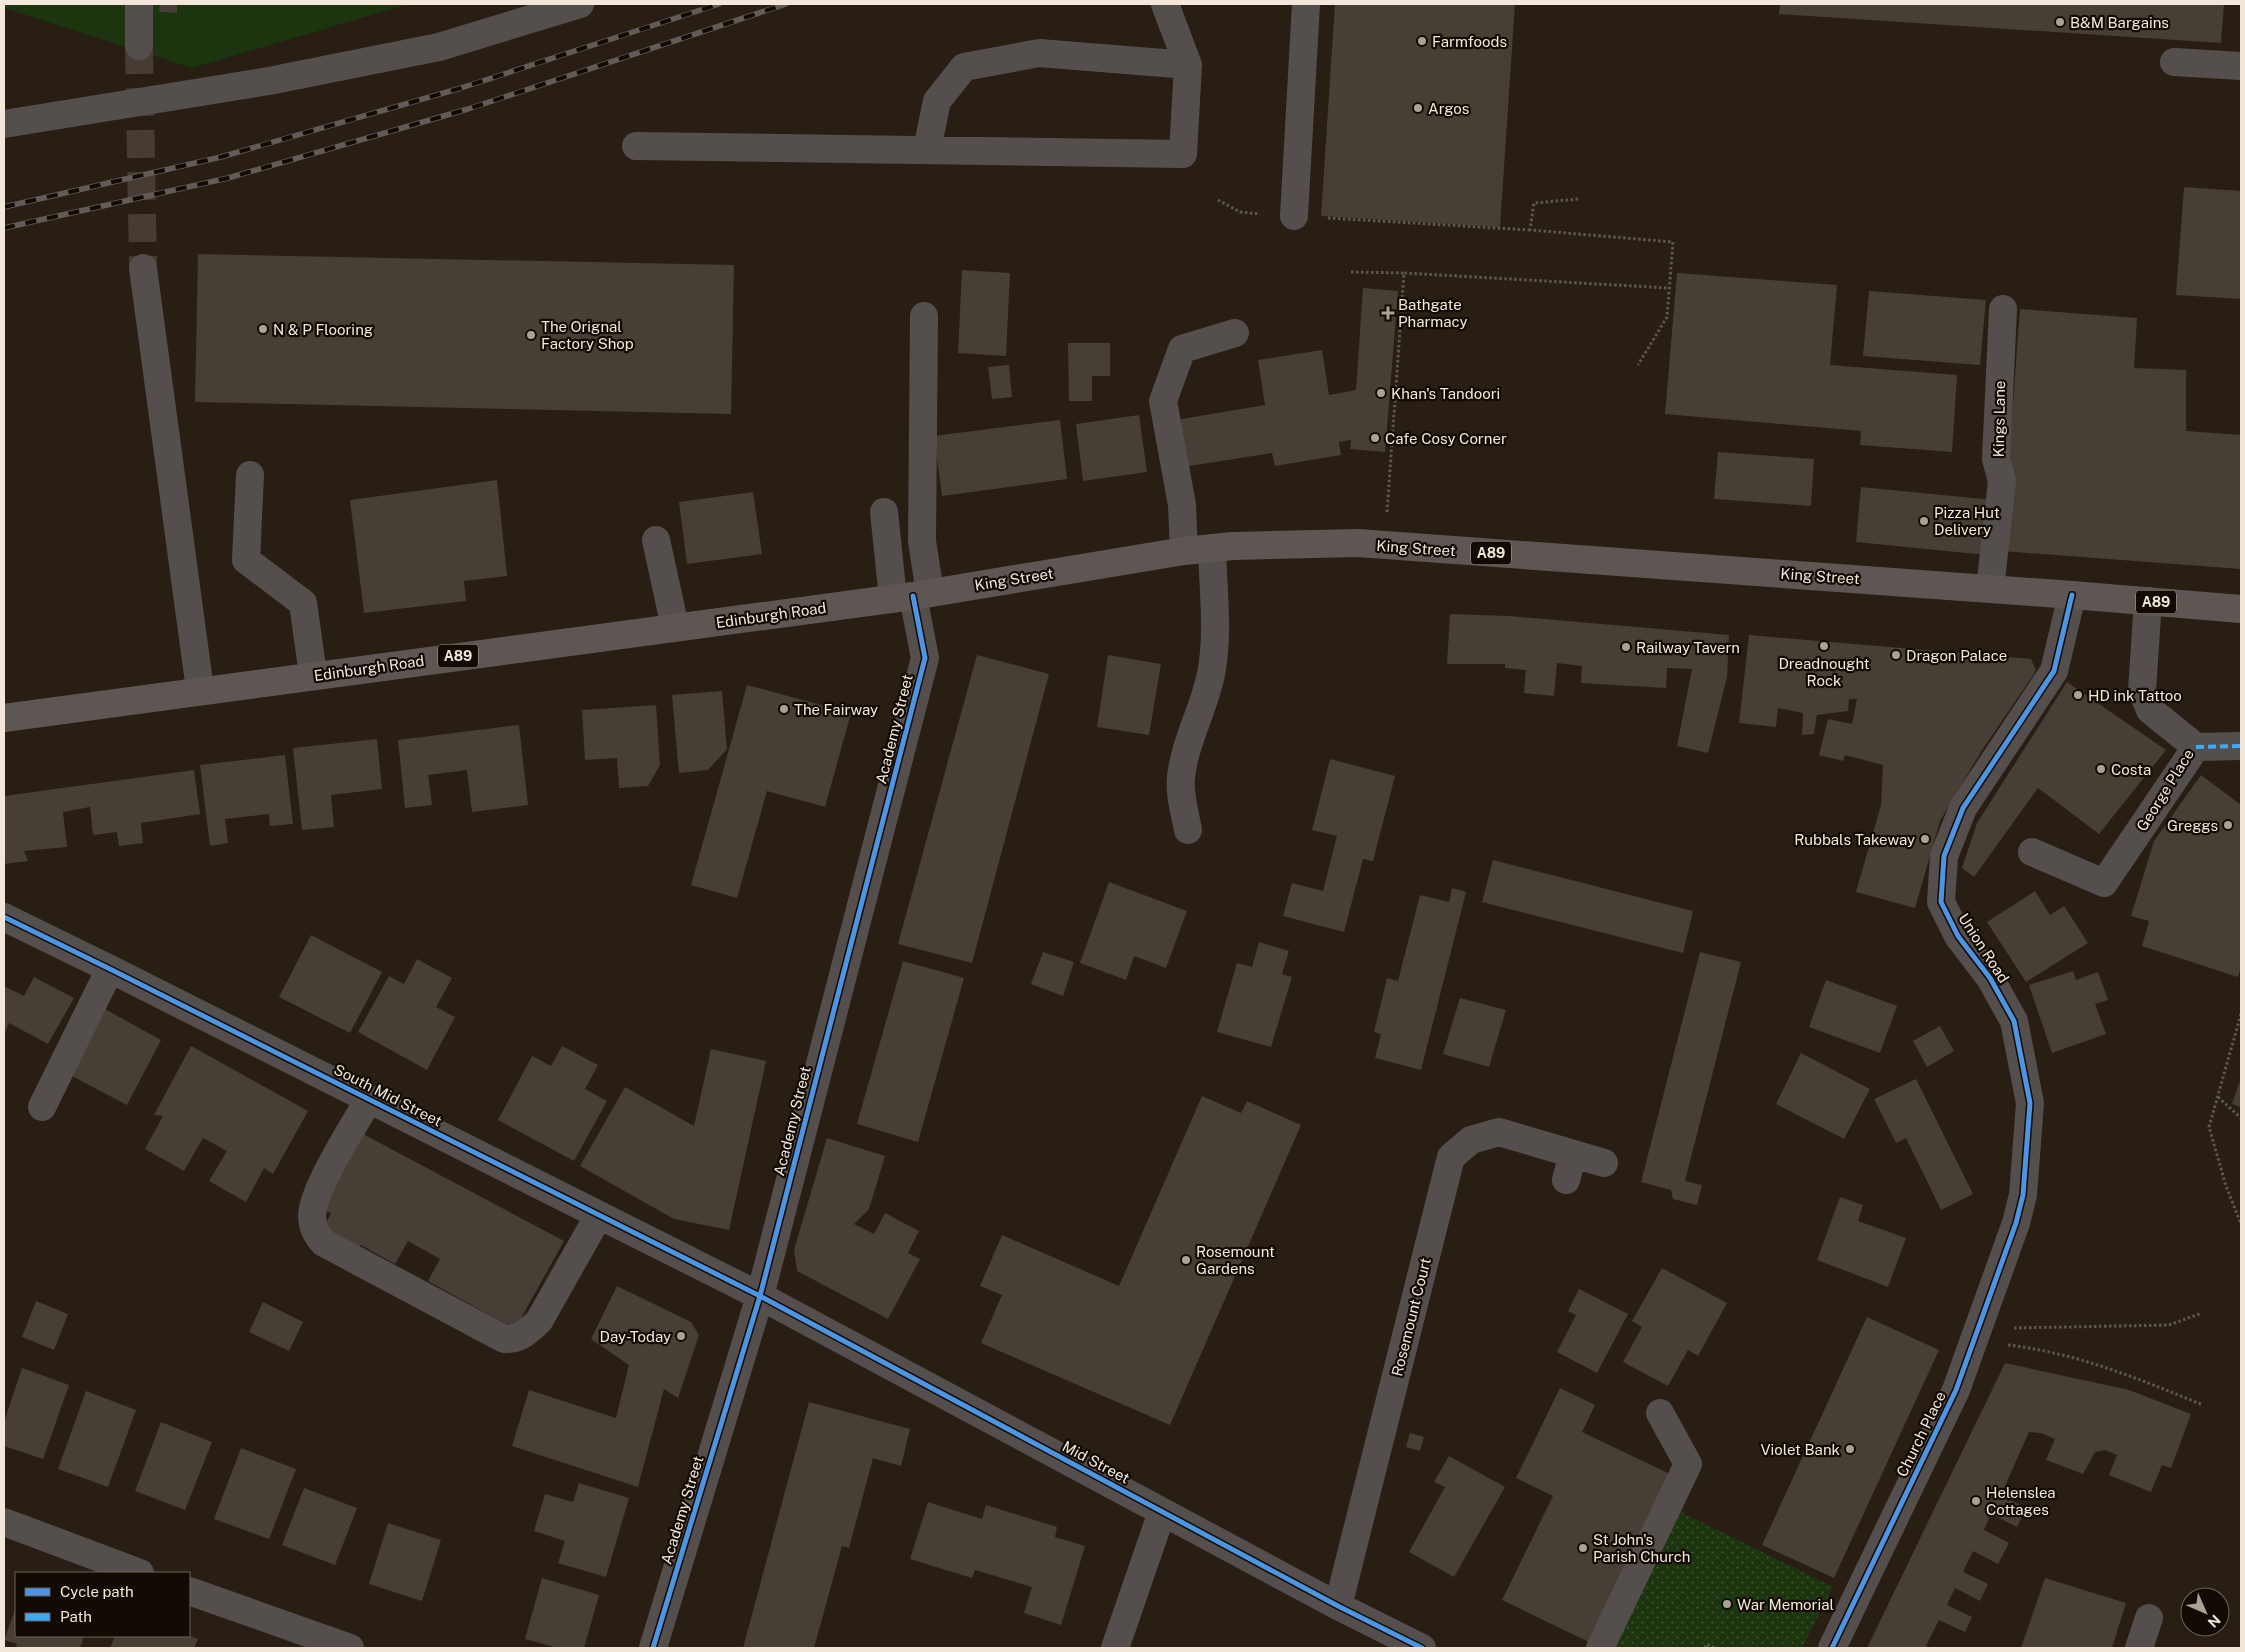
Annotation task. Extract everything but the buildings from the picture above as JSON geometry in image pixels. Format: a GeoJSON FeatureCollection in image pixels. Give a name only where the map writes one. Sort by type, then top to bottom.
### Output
{"type":"FeatureCollection","features":[{"type":"Feature","properties":{"kind":"main road","name":"King Street"},"geometry":{"type":"LineString","coordinates":[[912,596],[1184,550],[1358,543],[2072,595]]}},
{"type":"Feature","properties":{"kind":"main road","name":"A89"},"geometry":{"type":"LineString","coordinates":[[2072,595],[2241,609]]}},
{"type":"Feature","properties":{"kind":"main road","name":"Edinburgh Road"},"geometry":{"type":"LineString","coordinates":[[4,718],[200,690],[912,596]]}},
{"type":"Feature","properties":{"kind":"street"},"geometry":{"type":"LineString","coordinates":[[139,4],[139,46]]}},
{"type":"Feature","properties":{"kind":"street"},"geometry":{"type":"LineString","coordinates":[[4,124],[278,79],[439,47],[522,12],[580,4]]}},
{"type":"Feature","properties":{"kind":"street"},"geometry":{"type":"LineString","coordinates":[[636,146],[1183,154],[1188,65],[1165,4]]}},
{"type":"Feature","properties":{"kind":"street"},"geometry":{"type":"LineString","coordinates":[[1294,216],[1306,4]]}},
{"type":"Feature","properties":{"kind":"street"},"geometry":{"type":"LineString","coordinates":[[927,149],[937,101],[964,67],[1039,53],[1188,65]]}},
{"type":"Feature","properties":{"kind":"street"},"geometry":{"type":"LineString","coordinates":[[2174,62],[2241,66]]}},
{"type":"Feature","properties":{"kind":"street"},"geometry":{"type":"LineString","coordinates":[[143,268],[200,690]]}},
{"type":"Feature","properties":{"kind":"street","name":"Kings Lane"},"geometry":{"type":"LineString","coordinates":[[1990,589],[2002,481],[1996,459],[2003,308]]}},
{"type":"Feature","properties":{"kind":"street"},"geometry":{"type":"LineString","coordinates":[[912,596],[922,541],[924,316]]}},
{"type":"Feature","properties":{"kind":"street"},"geometry":{"type":"LineString","coordinates":[[1184,550],[1182,505],[1163,401],[1182,349],[1235,333]]}},
{"type":"Feature","properties":{"kind":"street"},"geometry":{"type":"LineString","coordinates":[[250,475],[246,560],[303,603],[313,675]]}},
{"type":"Feature","properties":{"kind":"street"},"geometry":{"type":"LineString","coordinates":[[884,512],[912,596]]}},
{"type":"Feature","properties":{"kind":"street"},"geometry":{"type":"LineString","coordinates":[[656,540],[675,627]]}},
{"type":"Feature","properties":{"kind":"street"},"geometry":{"type":"LineString","coordinates":[[1188,830],[1181,795],[1181,777],[1196,718],[1211,674],[1214,640],[1212,548]]}},
{"type":"Feature","properties":{"kind":"street","name":"Union Road"},"geometry":{"type":"LineString","coordinates":[[2016,1223],[2023,1195],[2030,1103],[2014,1021],[1990,978],[1958,936],[1941,902],[1944,856],[1963,808],[2054,671],[2072,595]]}},
{"type":"Feature","properties":{"kind":"street","name":"Academy Street"},"geometry":{"type":"LineString","coordinates":[[653,1648],[760,1296],[925,658],[912,596]]}},
{"type":"Feature","properties":{"kind":"street","name":"George Place"},"geometry":{"type":"LineString","coordinates":[[2032,852],[2104,883],[2196,747],[2150,710],[2142,690],[2148,601]]}},
{"type":"Feature","properties":{"kind":"street"},"geometry":{"type":"LineString","coordinates":[[2196,747],[2241,746]]}},
{"type":"Feature","properties":{"kind":"street","name":"South Mid Street"},"geometry":{"type":"LineString","coordinates":[[4,917],[760,1296]]}},
{"type":"Feature","properties":{"kind":"street"},"geometry":{"type":"LineString","coordinates":[[42,1107],[110,969]]}},
{"type":"Feature","properties":{"kind":"street"},"geometry":{"type":"LineString","coordinates":[[369,1099],[318,1192],[312,1216],[316,1234],[324,1243],[504,1339],[513,1340],[525,1334],[539,1321],[599,1215]]}},
{"type":"Feature","properties":{"kind":"street","name":"Rosemount Court"},"geometry":{"type":"LineString","coordinates":[[1338,1606],[1451,1157],[1471,1140],[1499,1132],[1604,1163]]}},
{"type":"Feature","properties":{"kind":"street"},"geometry":{"type":"LineString","coordinates":[[1566,1180],[1573,1154]]}},
{"type":"Feature","properties":{"kind":"street","name":"Church Place"},"geometry":{"type":"LineString","coordinates":[[1832,1648],[1956,1390],[1978,1334],[2016,1223]]}},
{"type":"Feature","properties":{"kind":"street","name":"Mid Street"},"geometry":{"type":"LineString","coordinates":[[760,1296],[1338,1606],[1422,1648]]}},
{"type":"Feature","properties":{"kind":"street"},"geometry":{"type":"LineString","coordinates":[[1600,1648],[1688,1464],[1660,1413]]}},
{"type":"Feature","properties":{"kind":"street"},"geometry":{"type":"LineString","coordinates":[[1115,1648],[1162,1512]]}},
{"type":"Feature","properties":{"kind":"street"},"geometry":{"type":"LineString","coordinates":[[4,1522],[137,1572]]}},
{"type":"Feature","properties":{"kind":"street"},"geometry":{"type":"LineString","coordinates":[[190,1591],[350,1648]]}},
{"type":"Feature","properties":{"kind":"street"},"geometry":{"type":"LineString","coordinates":[[2139,1648],[2149,1618]]}},
{"type":"Feature","properties":{"kind":"path"},"geometry":{"type":"LineString","coordinates":[[1530,230],[1534,203],[1578,199]]}},
{"type":"Feature","properties":{"kind":"path"},"geometry":{"type":"LineString","coordinates":[[1218,200],[1240,212],[1530,230],[1673,242],[1667,317],[1638,365]]}},
{"type":"Feature","properties":{"kind":"path"},"geometry":{"type":"LineString","coordinates":[[1351,272],[1404,273],[1668,288]]}},
{"type":"Feature","properties":{"kind":"path"},"geometry":{"type":"LineString","coordinates":[[1384,546],[1404,273]]}},
{"type":"Feature","properties":{"kind":"path"},"geometry":{"type":"LineString","coordinates":[[2241,1014],[2209,1127],[2226,1186],[2240,1217],[2241,1224]]}},
{"type":"Feature","properties":{"kind":"path"},"geometry":{"type":"LineString","coordinates":[[2218,1097],[2241,1118]]}},
{"type":"Feature","properties":{"kind":"path"},"geometry":{"type":"LineString","coordinates":[[1978,1334],[2018,1328],[2169,1325],[2202,1313]]}},
{"type":"Feature","properties":{"kind":"path"},"geometry":{"type":"LineString","coordinates":[[1978,1334],[2044,1349],[2126,1373],[2203,1405]]}},
{"type":"Feature","properties":{"kind":"path"},"geometry":{"type":"LineString","coordinates":[[1704,1648],[1707,1644],[1715,1648]]}},
{"type":"Feature","properties":{"kind":"green space"},"geometry":{"type":"Polygon","coordinates":[[[4,4],[409,4],[192,68],[4,8],[4,4]]]}},
{"type":"Feature","properties":{"kind":"green space"},"geometry":{"type":"Polygon","coordinates":[[[1679,1511],[1833,1587],[1802,1648],[1611,1648],[1679,1511]]]}},
{"type":"Feature","properties":{"kind":"tunnel"},"geometry":{"type":"LineString","coordinates":[[139,46],[143,268]]}},
{"type":"Feature","properties":{"kind":"railway"},"geometry":{"type":"LineString","coordinates":[[4,207],[221,157],[461,88],[719,4]]}},
{"type":"Feature","properties":{"kind":"railway"},"geometry":{"type":"LineString","coordinates":[[4,228],[228,178],[468,109],[786,4]]}},
{"type":"Feature","properties":{"kind":"marked path"},"geometry":{"type":"LineString","coordinates":[[2196,747],[2241,746]]}},
{"type":"Feature","properties":{"kind":"cycle path"},"geometry":{"type":"LineString","coordinates":[[1832,1648],[1956,1390],[2016,1223],[2023,1195],[2030,1103],[2014,1021],[1990,978],[1958,936],[1941,902],[1944,856],[1963,808],[2054,671],[2072,595]]}},
{"type":"Feature","properties":{"kind":"cycle path"},"geometry":{"type":"LineString","coordinates":[[653,1648],[760,1296],[925,658],[913,596]]}},
{"type":"Feature","properties":{"kind":"cycle path"},"geometry":{"type":"LineString","coordinates":[[4,917],[760,1296],[1338,1606],[1422,1648]]}},
{"type":"Feature","properties":{"kind":"place","name":"B&M Bargains"},"geometry":{"type":"Point","coordinates":[2060,22]}},
{"type":"Feature","properties":{"kind":"place","name":"Farmfoods"},"geometry":{"type":"Point","coordinates":[1422,41]}},
{"type":"Feature","properties":{"kind":"place","name":"Argos"},"geometry":{"type":"Point","coordinates":[1418,108]}},
{"type":"Feature","properties":{"kind":"place","name":"Bathgate Pharmacy"},"geometry":{"type":"Point","coordinates":[1388,313]}},
{"type":"Feature","properties":{"kind":"place","name":"N & P Flooring"},"geometry":{"type":"Point","coordinates":[263,329]}},
{"type":"Feature","properties":{"kind":"place","name":"The Orignal Factory Shop"},"geometry":{"type":"Point","coordinates":[531,335]}},
{"type":"Feature","properties":{"kind":"place","name":"Khan's Tandoori"},"geometry":{"type":"Point","coordinates":[1381,393]}},
{"type":"Feature","properties":{"kind":"place","name":"Cafe Cosy Corner"},"geometry":{"type":"Point","coordinates":[1375,438]}},
{"type":"Feature","properties":{"kind":"place","name":"Pizza Hut Delivery"},"geometry":{"type":"Point","coordinates":[1924,521]}},
{"type":"Feature","properties":{"kind":"place","name":"Dreadnought Rock"},"geometry":{"type":"Point","coordinates":[1824,646]}},
{"type":"Feature","properties":{"kind":"place","name":"Railway Tavern"},"geometry":{"type":"Point","coordinates":[1626,647]}},
{"type":"Feature","properties":{"kind":"place","name":"Dragon Palace"},"geometry":{"type":"Point","coordinates":[1896,655]}},
{"type":"Feature","properties":{"kind":"place","name":"HD ink Tattoo"},"geometry":{"type":"Point","coordinates":[2078,695]}},
{"type":"Feature","properties":{"kind":"place","name":"The Fairway"},"geometry":{"type":"Point","coordinates":[784,709]}},
{"type":"Feature","properties":{"kind":"place","name":"Costa"},"geometry":{"type":"Point","coordinates":[2101,769]}},
{"type":"Feature","properties":{"kind":"place","name":"Greggs"},"geometry":{"type":"Point","coordinates":[2228,825]}},
{"type":"Feature","properties":{"kind":"place","name":"Rubbals Takeway"},"geometry":{"type":"Point","coordinates":[1925,839]}},
{"type":"Feature","properties":{"kind":"place","name":"Rosemount Gardens"},"geometry":{"type":"Point","coordinates":[1186,1260]}},
{"type":"Feature","properties":{"kind":"place","name":"Day-Today"},"geometry":{"type":"Point","coordinates":[681,1336]}},
{"type":"Feature","properties":{"kind":"place","name":"Violet Bank"},"geometry":{"type":"Point","coordinates":[1850,1449]}},
{"type":"Feature","properties":{"kind":"place","name":"Helenslea Cottages"},"geometry":{"type":"Point","coordinates":[1976,1501]}},
{"type":"Feature","properties":{"kind":"place","name":"St John's Parish Church"},"geometry":{"type":"Point","coordinates":[1583,1548]}},
{"type":"Feature","properties":{"kind":"place","name":"War Memorial"},"geometry":{"type":"Point","coordinates":[1727,1604]}}]}
